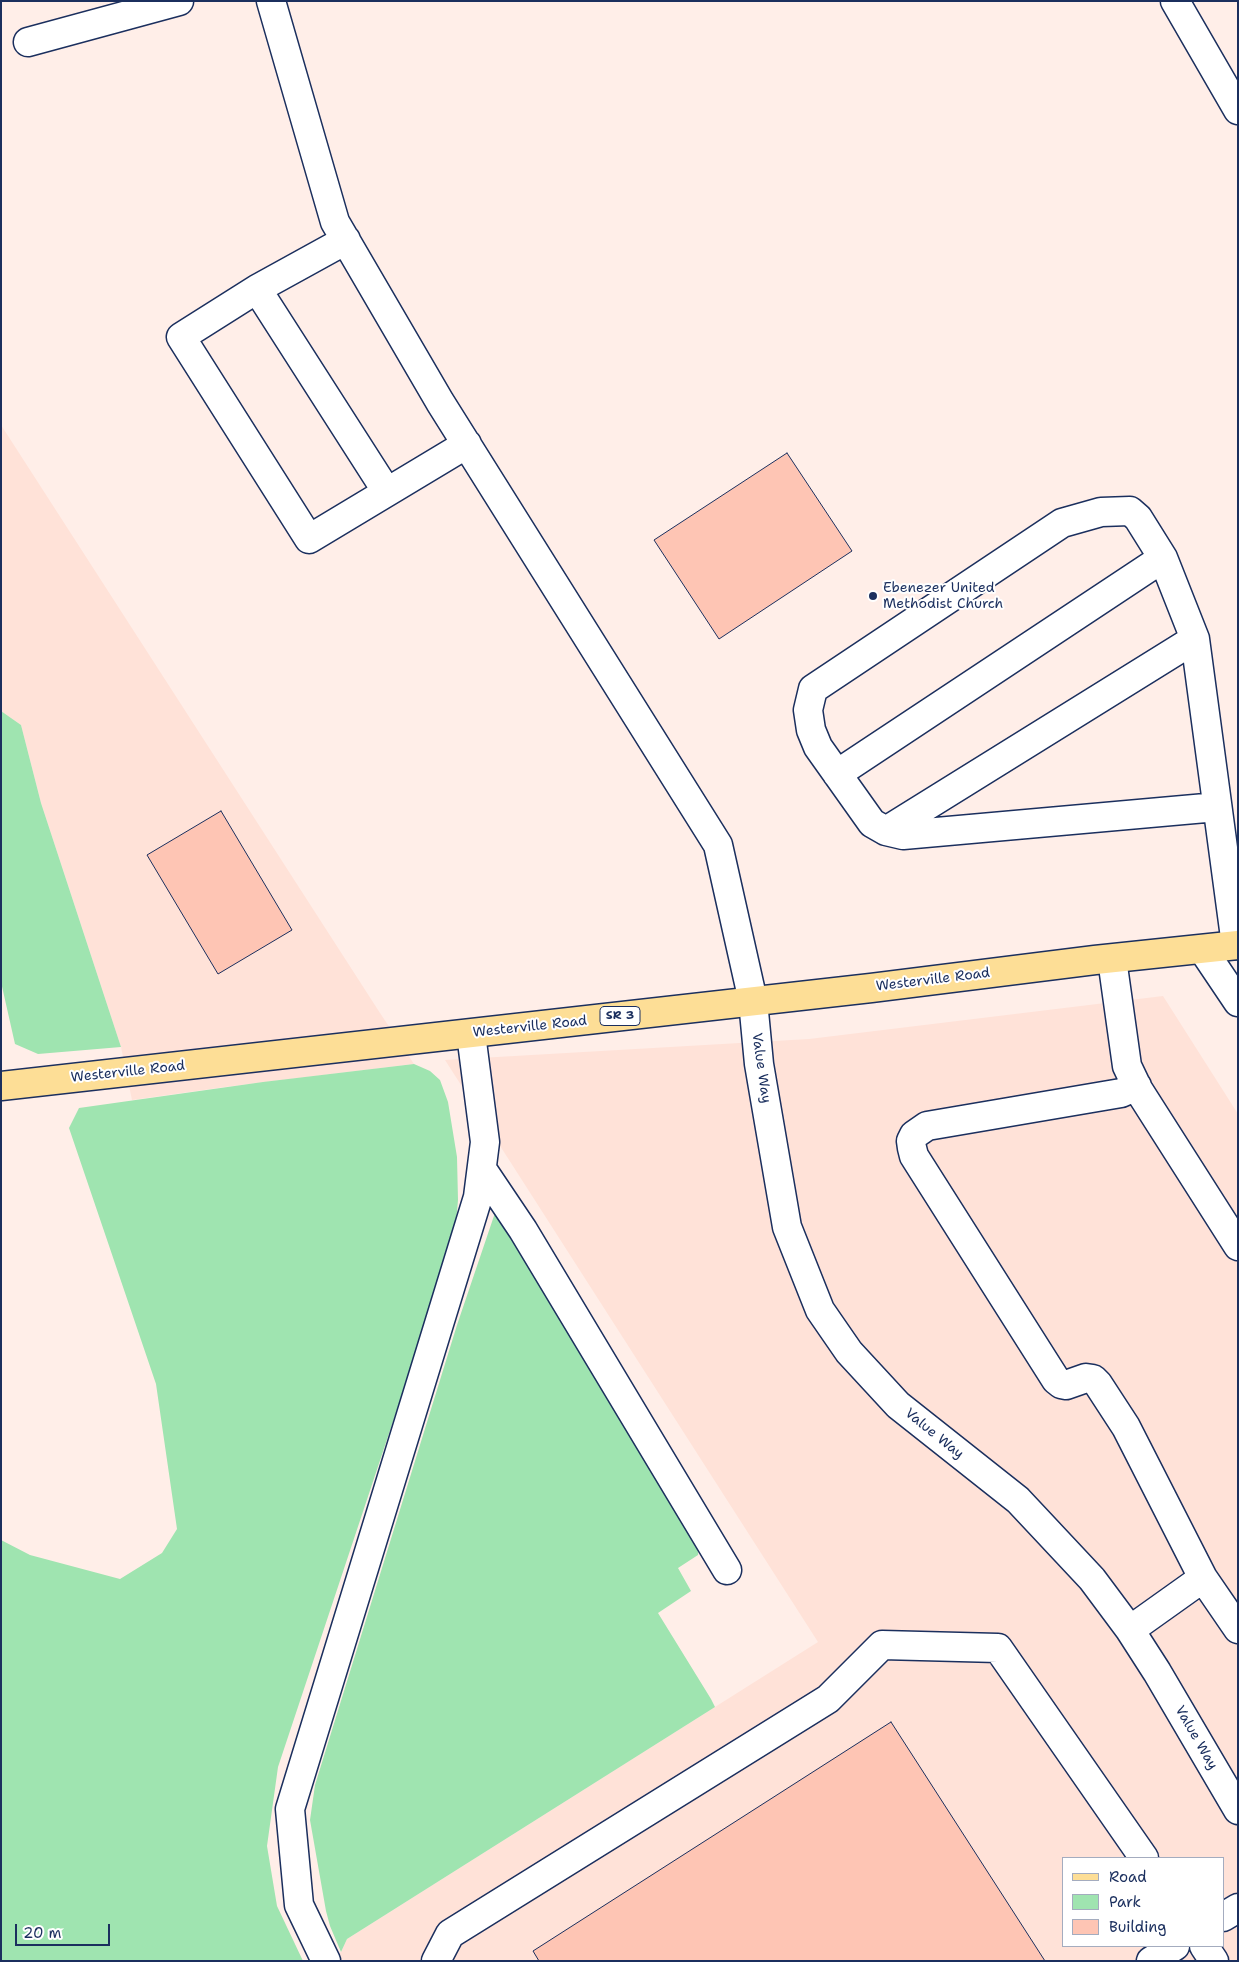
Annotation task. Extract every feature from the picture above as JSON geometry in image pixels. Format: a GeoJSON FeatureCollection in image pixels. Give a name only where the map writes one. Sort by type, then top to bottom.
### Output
{"type":"FeatureCollection","features":[{"type":"Feature","properties":{"kind":"main road","name":"Westerville Road"},"geometry":{"type":"LineString","coordinates":[[1,1086],[471,1034],[1237,945]]}},
{"type":"Feature","properties":{"kind":"street"},"geometry":{"type":"LineString","coordinates":[[28,42],[180,1]]}},
{"type":"Feature","properties":{"kind":"street","name":"Value Way"},"geometry":{"type":"LineString","coordinates":[[272,1],[335,222],[467,444],[718,845],[753,1000],[759,1064],[788,1227],[820,1310],[850,1352],[898,1405],[1018,1500],[1092,1579],[1130,1630],[1157,1672],[1238,1810]]}},
{"type":"Feature","properties":{"kind":"street"},"geometry":{"type":"LineString","coordinates":[[1175,1],[1238,110]]}},
{"type":"Feature","properties":{"kind":"street"},"geometry":{"type":"LineString","coordinates":[[346,240],[257,289],[181,337],[309,539],[467,444]]}},
{"type":"Feature","properties":{"kind":"street"},"geometry":{"type":"LineString","coordinates":[[257,289],[387,492]]}},
{"type":"Feature","properties":{"kind":"street"},"geometry":{"type":"LineString","coordinates":[[1217,807],[903,835],[886,831],[872,823],[818,746],[811,730],[808,710],[813,689],[1062,523],[1101,512],[1130,510],[1138,518],[1163,558],[1195,640],[1237,945]]}},
{"type":"Feature","properties":{"kind":"street"},"geometry":{"type":"LineString","coordinates":[[837,774],[1163,558]]}},
{"type":"Feature","properties":{"kind":"street"},"geometry":{"type":"LineString","coordinates":[[886,831],[1195,640]]}},
{"type":"Feature","properties":{"kind":"street"},"geometry":{"type":"LineString","coordinates":[[1203,950],[1238,1002]]}},
{"type":"Feature","properties":{"kind":"street"},"geometry":{"type":"LineString","coordinates":[[1112,959],[1127,1066],[1137,1086],[1238,1246]]}},
{"type":"Feature","properties":{"kind":"street"},"geometry":{"type":"LineString","coordinates":[[326,1961],[298,1905],[290,1809],[478,1197],[485,1142],[471,1034]]}},
{"type":"Feature","properties":{"kind":"street"},"geometry":{"type":"LineString","coordinates":[[1137,1086],[1121,1093],[927,1126],[914,1135],[911,1141],[912,1148],[914,1156],[1056,1380],[1066,1385],[1086,1378],[1092,1379],[1098,1384],[1126,1427],[1203,1578],[1238,1629]]}},
{"type":"Feature","properties":{"kind":"street"},"geometry":{"type":"LineString","coordinates":[[482,1169],[523,1230],[727,1570]]}},
{"type":"Feature","properties":{"kind":"street"},"geometry":{"type":"LineString","coordinates":[[1130,1630],[1203,1578]]}},
{"type":"Feature","properties":{"kind":"street"},"geometry":{"type":"LineString","coordinates":[[436,1961],[450,1934],[828,1699],[882,1644],[998,1648],[1143,1857]]}},
{"type":"Feature","properties":{"kind":"street"},"geometry":{"type":"LineString","coordinates":[[1224,1916],[1238,1908]]}},
{"type":"Feature","properties":{"kind":"street"},"geometry":{"type":"LineString","coordinates":[[1151,1961],[1173,1947]]}},
{"type":"Feature","properties":{"kind":"street"},"geometry":{"type":"LineString","coordinates":[[1205,1947],[1214,1961]]}},
{"type":"Feature","properties":{"kind":"shaded area"},"geometry":{"type":"Polygon","coordinates":[[[1,425],[414,1064],[132,1100],[121,1047],[41,803],[21,725],[1,711],[1,425]]]}},
{"type":"Feature","properties":{"kind":"shaded area"},"geometry":{"type":"Polygon","coordinates":[[[1163,996],[1238,1114],[1238,1961],[327,1961],[341,1952],[347,1939],[818,1642],[445,1060],[809,1039],[1163,996]]]}},
{"type":"Feature","properties":{"kind":"green space"},"geometry":{"type":"Polygon","coordinates":[[[1,711],[21,725],[41,803],[121,1047],[38,1054],[15,1044],[1,982],[1,711]]]}},
{"type":"Feature","properties":{"kind":"green space"},"geometry":{"type":"Polygon","coordinates":[[[414,1064],[430,1071],[440,1080],[448,1102],[457,1157],[458,1200],[455,1235],[278,1767],[267,1846],[277,1906],[303,1961],[1,1961],[1,1540],[30,1555],[120,1579],[162,1553],[177,1529],[156,1384],[69,1128],[79,1108],[263,1082],[414,1064]]]}},
{"type":"Feature","properties":{"kind":"green space"},"geometry":{"type":"Polygon","coordinates":[[[497,1207],[699,1541],[698,1555],[678,1568],[691,1591],[658,1613],[715,1707],[347,1939],[341,1952],[326,1911],[310,1820],[315,1785],[457,1325],[497,1207]]]}},
{"type":"Feature","properties":{"kind":"building"},"geometry":{"type":"Polygon","coordinates":[[[787,453],[852,551],[719,639],[654,540],[787,453]]]}},
{"type":"Feature","properties":{"kind":"building"},"geometry":{"type":"Polygon","coordinates":[[[221,811],[292,930],[218,974],[147,855],[221,811]]]}},
{"type":"Feature","properties":{"kind":"building"},"geometry":{"type":"Polygon","coordinates":[[[891,1722],[1045,1961],[539,1961],[533,1951],[891,1722]]]}},
{"type":"Feature","properties":{"kind":"place","name":"Ebenezer United Methodist Church"},"geometry":{"type":"Point","coordinates":[873,596]}}]}
